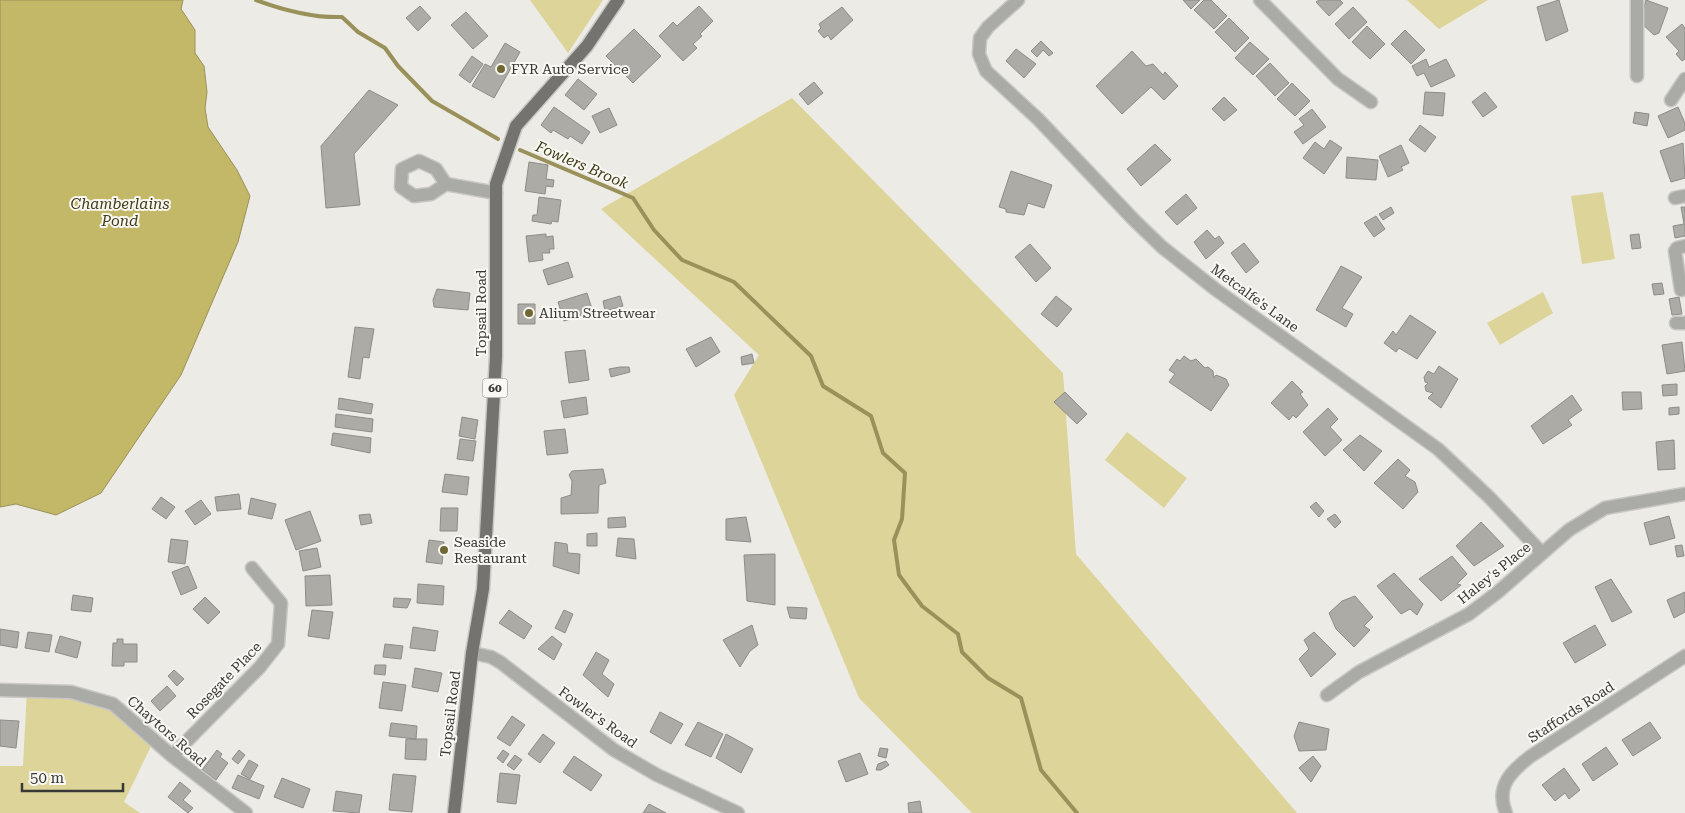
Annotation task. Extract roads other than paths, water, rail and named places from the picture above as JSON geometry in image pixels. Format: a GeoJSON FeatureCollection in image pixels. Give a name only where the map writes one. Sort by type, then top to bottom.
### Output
{"type":"FeatureCollection","features":[{"type":"Feature","properties":{"kind":"main road","name":"Topsail Road"},"geometry":{"type":"LineString","coordinates":[[454,813],[472,653],[483,589],[495,377],[496,184],[516,126],[587,46],[618,0]]}},
{"type":"Feature","properties":{"kind":"street","name":"Metcalfe's Lane"},"geometry":{"type":"LineString","coordinates":[[1018,0],[988,27],[979,43],[981,60],[986,71],[1038,118],[1162,247],[1208,283],[1438,450],[1489,497],[1542,553]]}},
{"type":"Feature","properties":{"kind":"street"},"geometry":{"type":"LineString","coordinates":[[1260,0],[1338,79],[1371,102]]}},
{"type":"Feature","properties":{"kind":"street"},"geometry":{"type":"LineString","coordinates":[[1637,0],[1637,76]]}},
{"type":"Feature","properties":{"kind":"street"},"geometry":{"type":"LineString","coordinates":[[1671,100],[1685,79]]}},
{"type":"Feature","properties":{"kind":"street"},"geometry":{"type":"LineString","coordinates":[[446,184],[496,193]]}},
{"type":"Feature","properties":{"kind":"street"},"geometry":{"type":"LineString","coordinates":[[1685,246],[1675,251],[1681,290],[1685,289]]}},
{"type":"Feature","properties":{"kind":"street","name":"Haley's Place"},"geometry":{"type":"LineString","coordinates":[[1327,695],[1359,672],[1470,614],[1569,530],[1605,508],[1685,494]]}},
{"type":"Feature","properties":{"kind":"street","name":"Rosegate Place"},"geometry":{"type":"LineString","coordinates":[[172,756],[260,667],[278,644],[281,603],[252,568]]}},
{"type":"Feature","properties":{"kind":"street","name":"Fowler's Road"},"geometry":{"type":"LineString","coordinates":[[472,653],[491,657],[500,662],[623,756],[665,779],[738,813]]}},
{"type":"Feature","properties":{"kind":"street","name":"Staffords Road"},"geometry":{"type":"LineString","coordinates":[[1506,813],[1502,791],[1508,777],[1514,770],[1536,753],[1685,656]]}},
{"type":"Feature","properties":{"kind":"street","name":"Chaytors Road"},"geometry":{"type":"LineString","coordinates":[[0,690],[71,692],[113,704],[172,756],[226,800],[246,813]]}},
{"type":"Feature","properties":{"kind":"water","name":"Chamberlains Pond"},"geometry":{"type":"Polygon","coordinates":[[[0,0],[183,0],[181,9],[195,30],[195,53],[204,66],[207,92],[205,108],[208,127],[237,170],[250,196],[238,242],[181,375],[101,493],[56,515],[16,504],[0,507],[0,0]]]}},
{"type":"Feature","properties":{"kind":"waterway","name":"Fowlers Brook"},"geometry":{"type":"LineString","coordinates":[[256,0],[298,13],[342,17],[358,32],[385,48],[398,66],[432,101],[498,139]]}},
{"type":"Feature","properties":{"kind":"waterway","name":"Fowlers Brook"},"geometry":{"type":"LineString","coordinates":[[520,150],[633,198],[654,230],[682,260],[734,282],[811,356],[823,386],[871,416],[883,453],[905,473],[902,519],[894,540],[899,575],[922,606],[958,634],[962,652],[988,678],[1021,698],[1041,770],[1077,813]]}},
{"type":"Feature","properties":{"kind":"place","name":"FYR Auto Service"},"geometry":{"type":"Point","coordinates":[501,69]}},
{"type":"Feature","properties":{"kind":"place","name":"Alium Streetwear"},"geometry":{"type":"Point","coordinates":[529,313]}},
{"type":"Feature","properties":{"kind":"place","name":"Seaside Restaurant"},"geometry":{"type":"Point","coordinates":[444,550]}}]}
